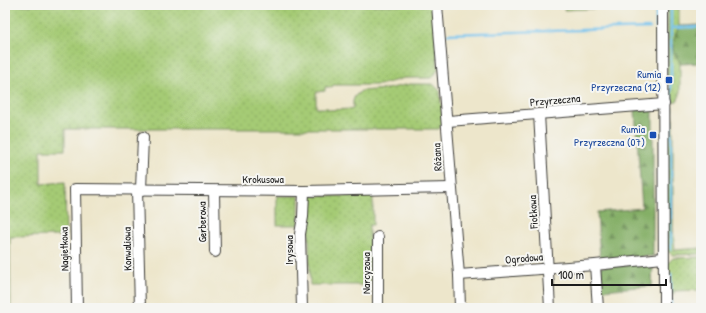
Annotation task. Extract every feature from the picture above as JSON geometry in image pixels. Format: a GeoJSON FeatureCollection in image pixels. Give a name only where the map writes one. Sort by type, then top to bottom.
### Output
{"type":"FeatureCollection","features":[{"type":"Feature","properties":{"kind":"street","name":"Różana"},"geometry":{"type":"LineString","coordinates":[[437,5],[448,121],[451,188],[459,275],[460,308]]}},
{"type":"Feature","properties":{"kind":"street"},"geometry":{"type":"LineString","coordinates":[[663,5],[664,308]]}},
{"type":"Feature","properties":{"kind":"street","name":"Przyrzeczna"},"geometry":{"type":"LineString","coordinates":[[448,121],[664,104]]}},
{"type":"Feature","properties":{"kind":"street","name":"Fiołkowa"},"geometry":{"type":"LineString","coordinates":[[539,114],[550,308]]}},
{"type":"Feature","properties":{"kind":"street","name":"Konwaliowa"},"geometry":{"type":"LineString","coordinates":[[140,308],[139,190],[143,137]]}},
{"type":"Feature","properties":{"kind":"street","name":"Krokusowa"},"geometry":{"type":"LineString","coordinates":[[75,189],[304,191],[451,188]]}},
{"type":"Feature","properties":{"kind":"street","name":"Nagietkowa"},"geometry":{"type":"LineString","coordinates":[[75,189],[76,308]]}},
{"type":"Feature","properties":{"kind":"street","name":"Gerberowa"},"geometry":{"type":"LineString","coordinates":[[214,191],[215,252]]}},
{"type":"Feature","properties":{"kind":"street","name":"Irysowa"},"geometry":{"type":"LineString","coordinates":[[302,308],[300,234],[303,217],[304,191]]}},
{"type":"Feature","properties":{"kind":"street","name":"Narcyzowa"},"geometry":{"type":"LineString","coordinates":[[378,237],[378,308]]}},
{"type":"Feature","properties":{"kind":"street","name":"Ogrodowa"},"geometry":{"type":"LineString","coordinates":[[459,275],[595,265],[663,258]]}},
{"type":"Feature","properties":{"kind":"street"},"geometry":{"type":"LineString","coordinates":[[595,265],[598,308]]}},
{"type":"Feature","properties":{"kind":"green space"},"geometry":{"type":"Polygon","coordinates":[[[5,5],[434,5],[438,69],[434,76],[430,78],[404,78],[380,85],[333,85],[332,87],[325,87],[325,91],[316,92],[316,108],[328,108],[328,110],[353,109],[353,101],[355,96],[361,91],[387,89],[410,84],[433,84],[440,91],[443,125],[439,129],[65,129],[65,150],[41,150],[41,184],[65,182],[66,236],[10,237],[11,308],[5,308],[5,5]]]}},
{"type":"Feature","properties":{"kind":"green space"},"geometry":{"type":"Polygon","coordinates":[[[564,5],[649,5],[649,6],[564,10],[564,5]]]}},
{"type":"Feature","properties":{"kind":"green space"},"geometry":{"type":"Polygon","coordinates":[[[668,5],[679,5],[679,26],[673,46],[680,61],[680,95],[677,101],[670,102],[670,77],[667,77],[668,5]]]}},
{"type":"Feature","properties":{"kind":"green space"},"geometry":{"type":"Polygon","coordinates":[[[701,25],[701,63],[680,64],[680,61],[676,57],[673,49],[674,40],[679,26],[701,25]]]}},
{"type":"Feature","properties":{"kind":"green space"},"geometry":{"type":"Polygon","coordinates":[[[667,107],[672,107],[673,119],[673,228],[675,250],[701,248],[701,254],[673,255],[667,251],[667,107]]]}},
{"type":"Feature","properties":{"kind":"green space"},"geometry":{"type":"Polygon","coordinates":[[[653,109],[653,256],[600,259],[597,212],[642,208],[635,110],[653,109]]]}},
{"type":"Feature","properties":{"kind":"green space"},"geometry":{"type":"Polygon","coordinates":[[[277,196],[299,196],[299,225],[277,225],[277,196]]]}},
{"type":"Feature","properties":{"kind":"green space"},"geometry":{"type":"Polygon","coordinates":[[[308,196],[373,196],[373,225],[369,225],[370,285],[310,285],[308,196]]]}},
{"type":"Feature","properties":{"kind":"green space"},"geometry":{"type":"Polygon","coordinates":[[[701,257],[701,290],[674,291],[674,294],[668,294],[667,264],[673,258],[701,257]]]}},
{"type":"Feature","properties":{"kind":"green space"},"geometry":{"type":"Polygon","coordinates":[[[653,263],[652,286],[602,290],[601,267],[653,263]]]}},
{"type":"Feature","properties":{"kind":"waterway"},"geometry":{"type":"LineString","coordinates":[[656,5],[656,27]]}},
{"type":"Feature","properties":{"kind":"waterway"},"geometry":{"type":"LineString","coordinates":[[671,5],[671,101]]}},
{"type":"Feature","properties":{"kind":"waterway"},"geometry":{"type":"LineString","coordinates":[[671,28],[701,27]]}},
{"type":"Feature","properties":{"kind":"waterway"},"geometry":{"type":"LineString","coordinates":[[447,34],[650,28]]}},
{"type":"Feature","properties":{"kind":"waterway"},"geometry":{"type":"LineString","coordinates":[[671,109],[671,250]]}},
{"type":"Feature","properties":{"kind":"waterway"},"geometry":{"type":"LineString","coordinates":[[671,274],[671,293]]}},
{"type":"Feature","properties":{"kind":"waterway"},"geometry":{"type":"LineString","coordinates":[[671,299],[671,308]]}},
{"type":"Feature","properties":{"kind":"place","name":"Rumia Przyrzeczna (12)"},"geometry":{"type":"Point","coordinates":[669,80]}},
{"type":"Feature","properties":{"kind":"place","name":"Rumia Przyrzeczna (07)"},"geometry":{"type":"Point","coordinates":[653,135]}}]}
